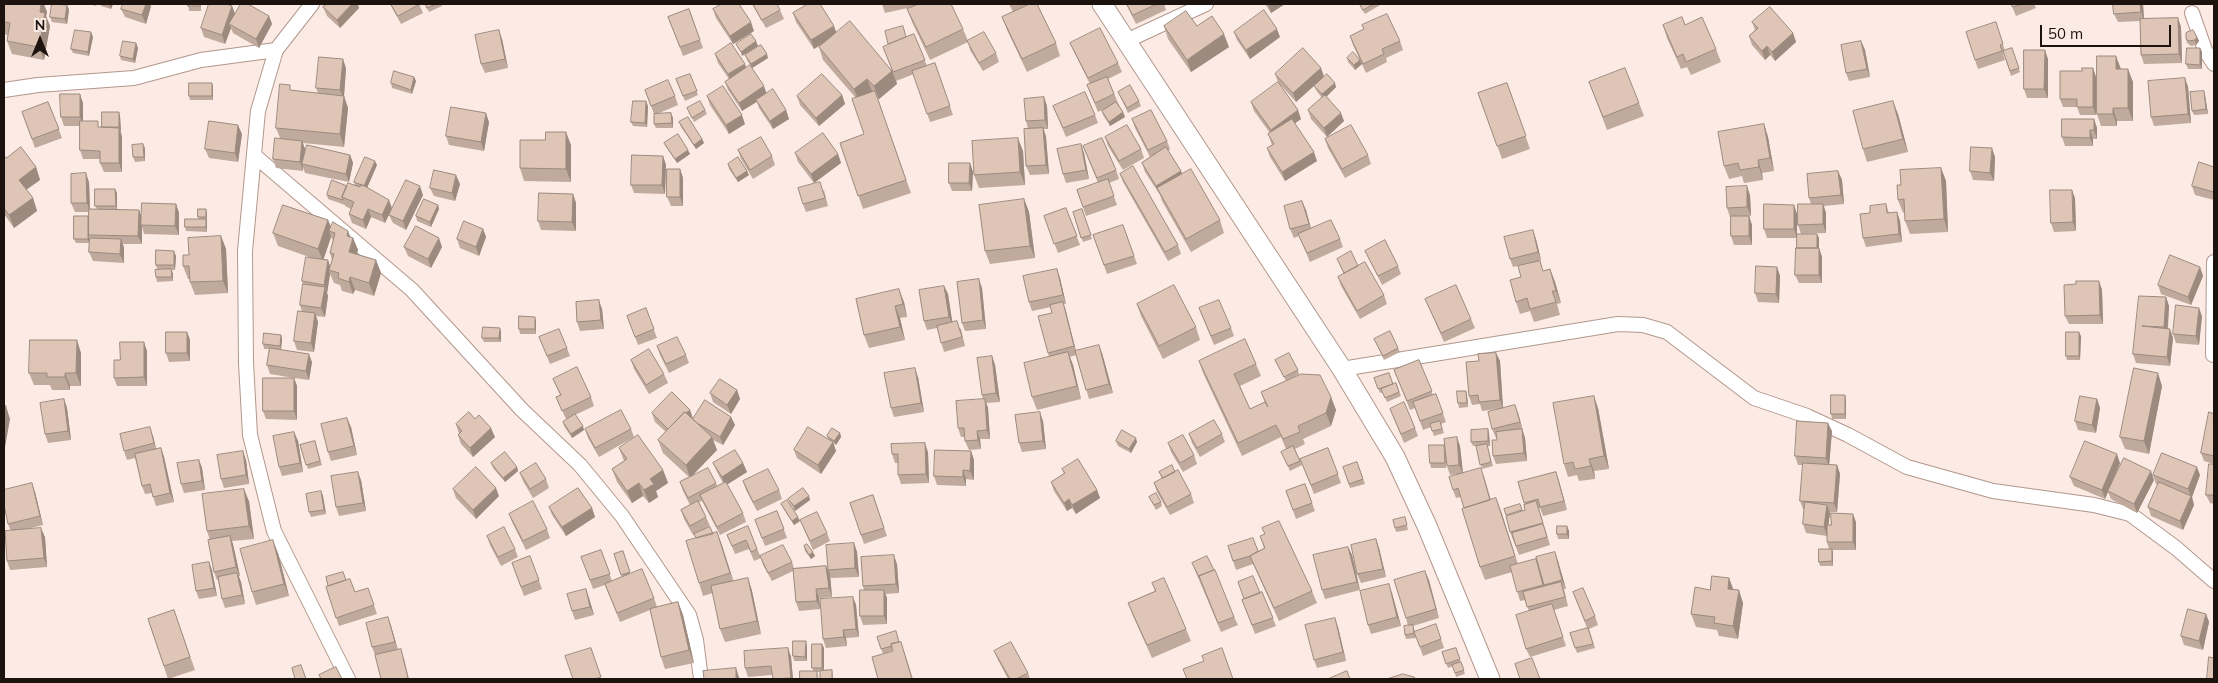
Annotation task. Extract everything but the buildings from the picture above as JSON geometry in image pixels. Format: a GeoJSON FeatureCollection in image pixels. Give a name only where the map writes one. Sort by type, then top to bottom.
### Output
{"type":"FeatureCollection","features":[{"type":"Feature","properties":{"kind":"main road"},"geometry":{"type":"LineString","coordinates":[[1102,4],[1342,369],[1395,457],[1490,679]]}},
{"type":"Feature","properties":{"kind":"street"},"geometry":{"type":"LineString","coordinates":[[312,4],[276,50],[258,111],[245,251],[246,363],[250,435],[274,531],[348,679]]}},
{"type":"Feature","properties":{"kind":"street"},"geometry":{"type":"LineString","coordinates":[[1126,41],[1206,4]]}},
{"type":"Feature","properties":{"kind":"street"},"geometry":{"type":"LineString","coordinates":[[2192,13],[2205,50],[2214,64]]}},
{"type":"Feature","properties":{"kind":"street"},"geometry":{"type":"LineString","coordinates":[[4,90],[38,85],[134,78],[201,60],[276,50]]}},
{"type":"Feature","properties":{"kind":"street"},"geometry":{"type":"LineString","coordinates":[[255,156],[412,290],[522,410],[580,465],[622,516],[690,615],[696,640],[701,679]]}},
{"type":"Feature","properties":{"kind":"street"},"geometry":{"type":"LineString","coordinates":[[2212,355],[2214,262]]}},
{"type":"Feature","properties":{"kind":"street"},"geometry":{"type":"LineString","coordinates":[[1342,369],[1584,328],[1618,324],[1643,325],[1667,332],[1754,398],[1806,416],[1848,434],[1907,467],[1993,491],[2094,505],[2130,514],[2176,548],[2214,581]]}}]}
